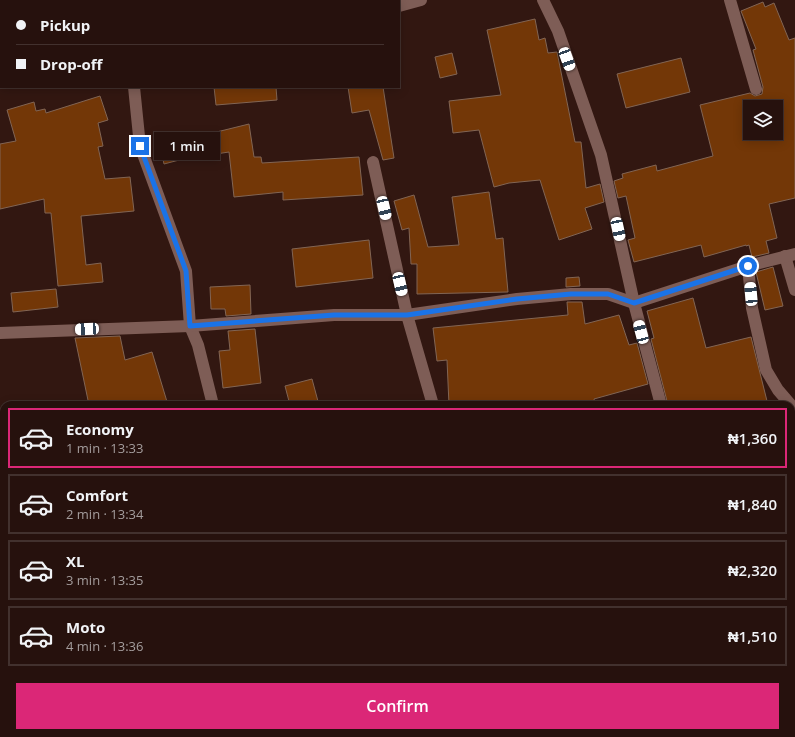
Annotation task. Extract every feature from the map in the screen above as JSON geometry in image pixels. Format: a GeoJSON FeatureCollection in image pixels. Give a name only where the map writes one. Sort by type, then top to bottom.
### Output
{"type":"FeatureCollection","features":[{"type":"Feature","properties":{"kind":"street"},"geometry":{"type":"LineString","coordinates":[[400,6],[421,0]]}},
{"type":"Feature","properties":{"kind":"street"},"geometry":{"type":"LineString","coordinates":[[543,0],[558,31],[601,155],[634,303],[660,401]]}},
{"type":"Feature","properties":{"kind":"street"},"geometry":{"type":"LineString","coordinates":[[730,0],[756,89]]}},
{"type":"Feature","properties":{"kind":"street"},"geometry":{"type":"LineString","coordinates":[[134,88],[140,146],[186,271],[190,326],[198,345],[212,401]]}},
{"type":"Feature","properties":{"kind":"street"},"geometry":{"type":"LineString","coordinates":[[373,162],[407,315],[427,379],[432,401]]}},
{"type":"Feature","properties":{"kind":"street"},"geometry":{"type":"LineString","coordinates":[[0,333],[190,326],[334,315],[407,315],[517,299],[571,294],[608,294],[634,303],[748,266],[790,255],[795,290]]}},
{"type":"Feature","properties":{"kind":"street"},"geometry":{"type":"LineString","coordinates":[[748,266],[752,308],[766,370],[778,390],[787,401]]}},
{"type":"Feature","properties":{"kind":"building"},"geometry":{"type":"Polygon","coordinates":[[[763,2],[765,7],[774,3],[789,40],[795,38],[795,198],[769,204],[777,238],[766,241],[769,253],[752,257],[749,245],[746,245],[704,257],[701,245],[634,262],[628,240],[635,238],[626,196],[618,198],[614,181],[623,178],[622,174],[656,165],[657,171],[713,156],[700,105],[750,93],[755,96],[762,94],[763,87],[753,50],[756,49],[741,11],[763,2]]]}},
{"type":"Feature","properties":{"kind":"building"},"geometry":{"type":"Polygon","coordinates":[[[535,19],[539,40],[545,38],[548,53],[557,52],[575,142],[581,142],[586,188],[600,184],[604,202],[585,208],[592,229],[559,240],[540,180],[509,183],[494,187],[479,130],[453,133],[449,101],[501,95],[487,30],[535,19]]]}},
{"type":"Feature","properties":{"kind":"building"},"geometry":{"type":"Polygon","coordinates":[[[452,53],[457,74],[440,78],[435,57],[452,53]]]}},
{"type":"Feature","properties":{"kind":"building"},"geometry":{"type":"Polygon","coordinates":[[[681,58],[690,92],[626,108],[617,74],[681,58]]]}},
{"type":"Feature","properties":{"kind":"building"},"geometry":{"type":"Polygon","coordinates":[[[214,88],[276,88],[277,100],[216,105],[214,88]]]}},
{"type":"Feature","properties":{"kind":"building"},"geometry":{"type":"Polygon","coordinates":[[[348,88],[383,88],[394,158],[383,160],[369,110],[352,113],[348,88]]]}},
{"type":"Feature","properties":{"kind":"building"},"geometry":{"type":"Polygon","coordinates":[[[100,96],[108,120],[98,123],[103,146],[98,147],[105,179],[130,177],[134,211],[81,216],[86,265],[101,263],[103,282],[58,286],[51,213],[45,213],[44,199],[0,209],[0,144],[16,141],[7,110],[34,102],[36,111],[45,109],[46,113],[100,96]]]}},
{"type":"Feature","properties":{"kind":"building"},"geometry":{"type":"Polygon","coordinates":[[[249,124],[254,157],[261,157],[262,163],[359,157],[363,195],[283,200],[283,192],[234,197],[229,152],[183,159],[164,164],[160,146],[249,124]]]}},
{"type":"Feature","properties":{"kind":"building"},"geometry":{"type":"Polygon","coordinates":[[[489,192],[496,239],[503,238],[508,292],[417,294],[417,264],[411,264],[409,228],[402,230],[394,201],[414,195],[428,247],[459,245],[452,197],[489,192]]]}},
{"type":"Feature","properties":{"kind":"building"},"geometry":{"type":"Polygon","coordinates":[[[369,240],[373,278],[296,287],[292,249],[369,240]]]}},
{"type":"Feature","properties":{"kind":"building"},"geometry":{"type":"Polygon","coordinates":[[[773,267],[783,306],[765,310],[756,272],[773,267]]]}},
{"type":"Feature","properties":{"kind":"building"},"geometry":{"type":"Polygon","coordinates":[[[579,277],[580,286],[566,287],[566,278],[579,277]]]}},
{"type":"Feature","properties":{"kind":"building"},"geometry":{"type":"Polygon","coordinates":[[[250,285],[251,314],[226,316],[225,309],[211,309],[210,287],[250,285]]]}},
{"type":"Feature","properties":{"kind":"building"},"geometry":{"type":"Polygon","coordinates":[[[56,289],[58,307],[13,312],[11,293],[56,289]]]}},
{"type":"Feature","properties":{"kind":"building"},"geometry":{"type":"Polygon","coordinates":[[[693,298],[706,348],[751,337],[767,401],[667,401],[651,339],[654,338],[647,311],[693,298]]]}},
{"type":"Feature","properties":{"kind":"building"},"geometry":{"type":"Polygon","coordinates":[[[567,302],[582,302],[585,324],[619,315],[629,345],[637,343],[648,384],[594,399],[594,401],[449,401],[447,360],[437,361],[433,328],[568,315],[567,302]]]}},
{"type":"Feature","properties":{"kind":"building"},"geometry":{"type":"Polygon","coordinates":[[[255,329],[261,383],[223,388],[219,351],[230,350],[228,331],[255,329]]]}},
{"type":"Feature","properties":{"kind":"building"},"geometry":{"type":"Polygon","coordinates":[[[120,336],[125,360],[152,352],[167,401],[88,401],[75,338],[120,336]]]}},
{"type":"Feature","properties":{"kind":"building"},"geometry":{"type":"Polygon","coordinates":[[[312,379],[318,401],[289,401],[285,386],[312,379]]]}},
{"type":"Feature","properties":{"kind":"route"},"geometry":{"type":"LineString","coordinates":[[140,146],[186,271],[190,326],[334,315],[407,315],[517,299],[571,294],[608,294],[634,303],[748,266]]}}]}
